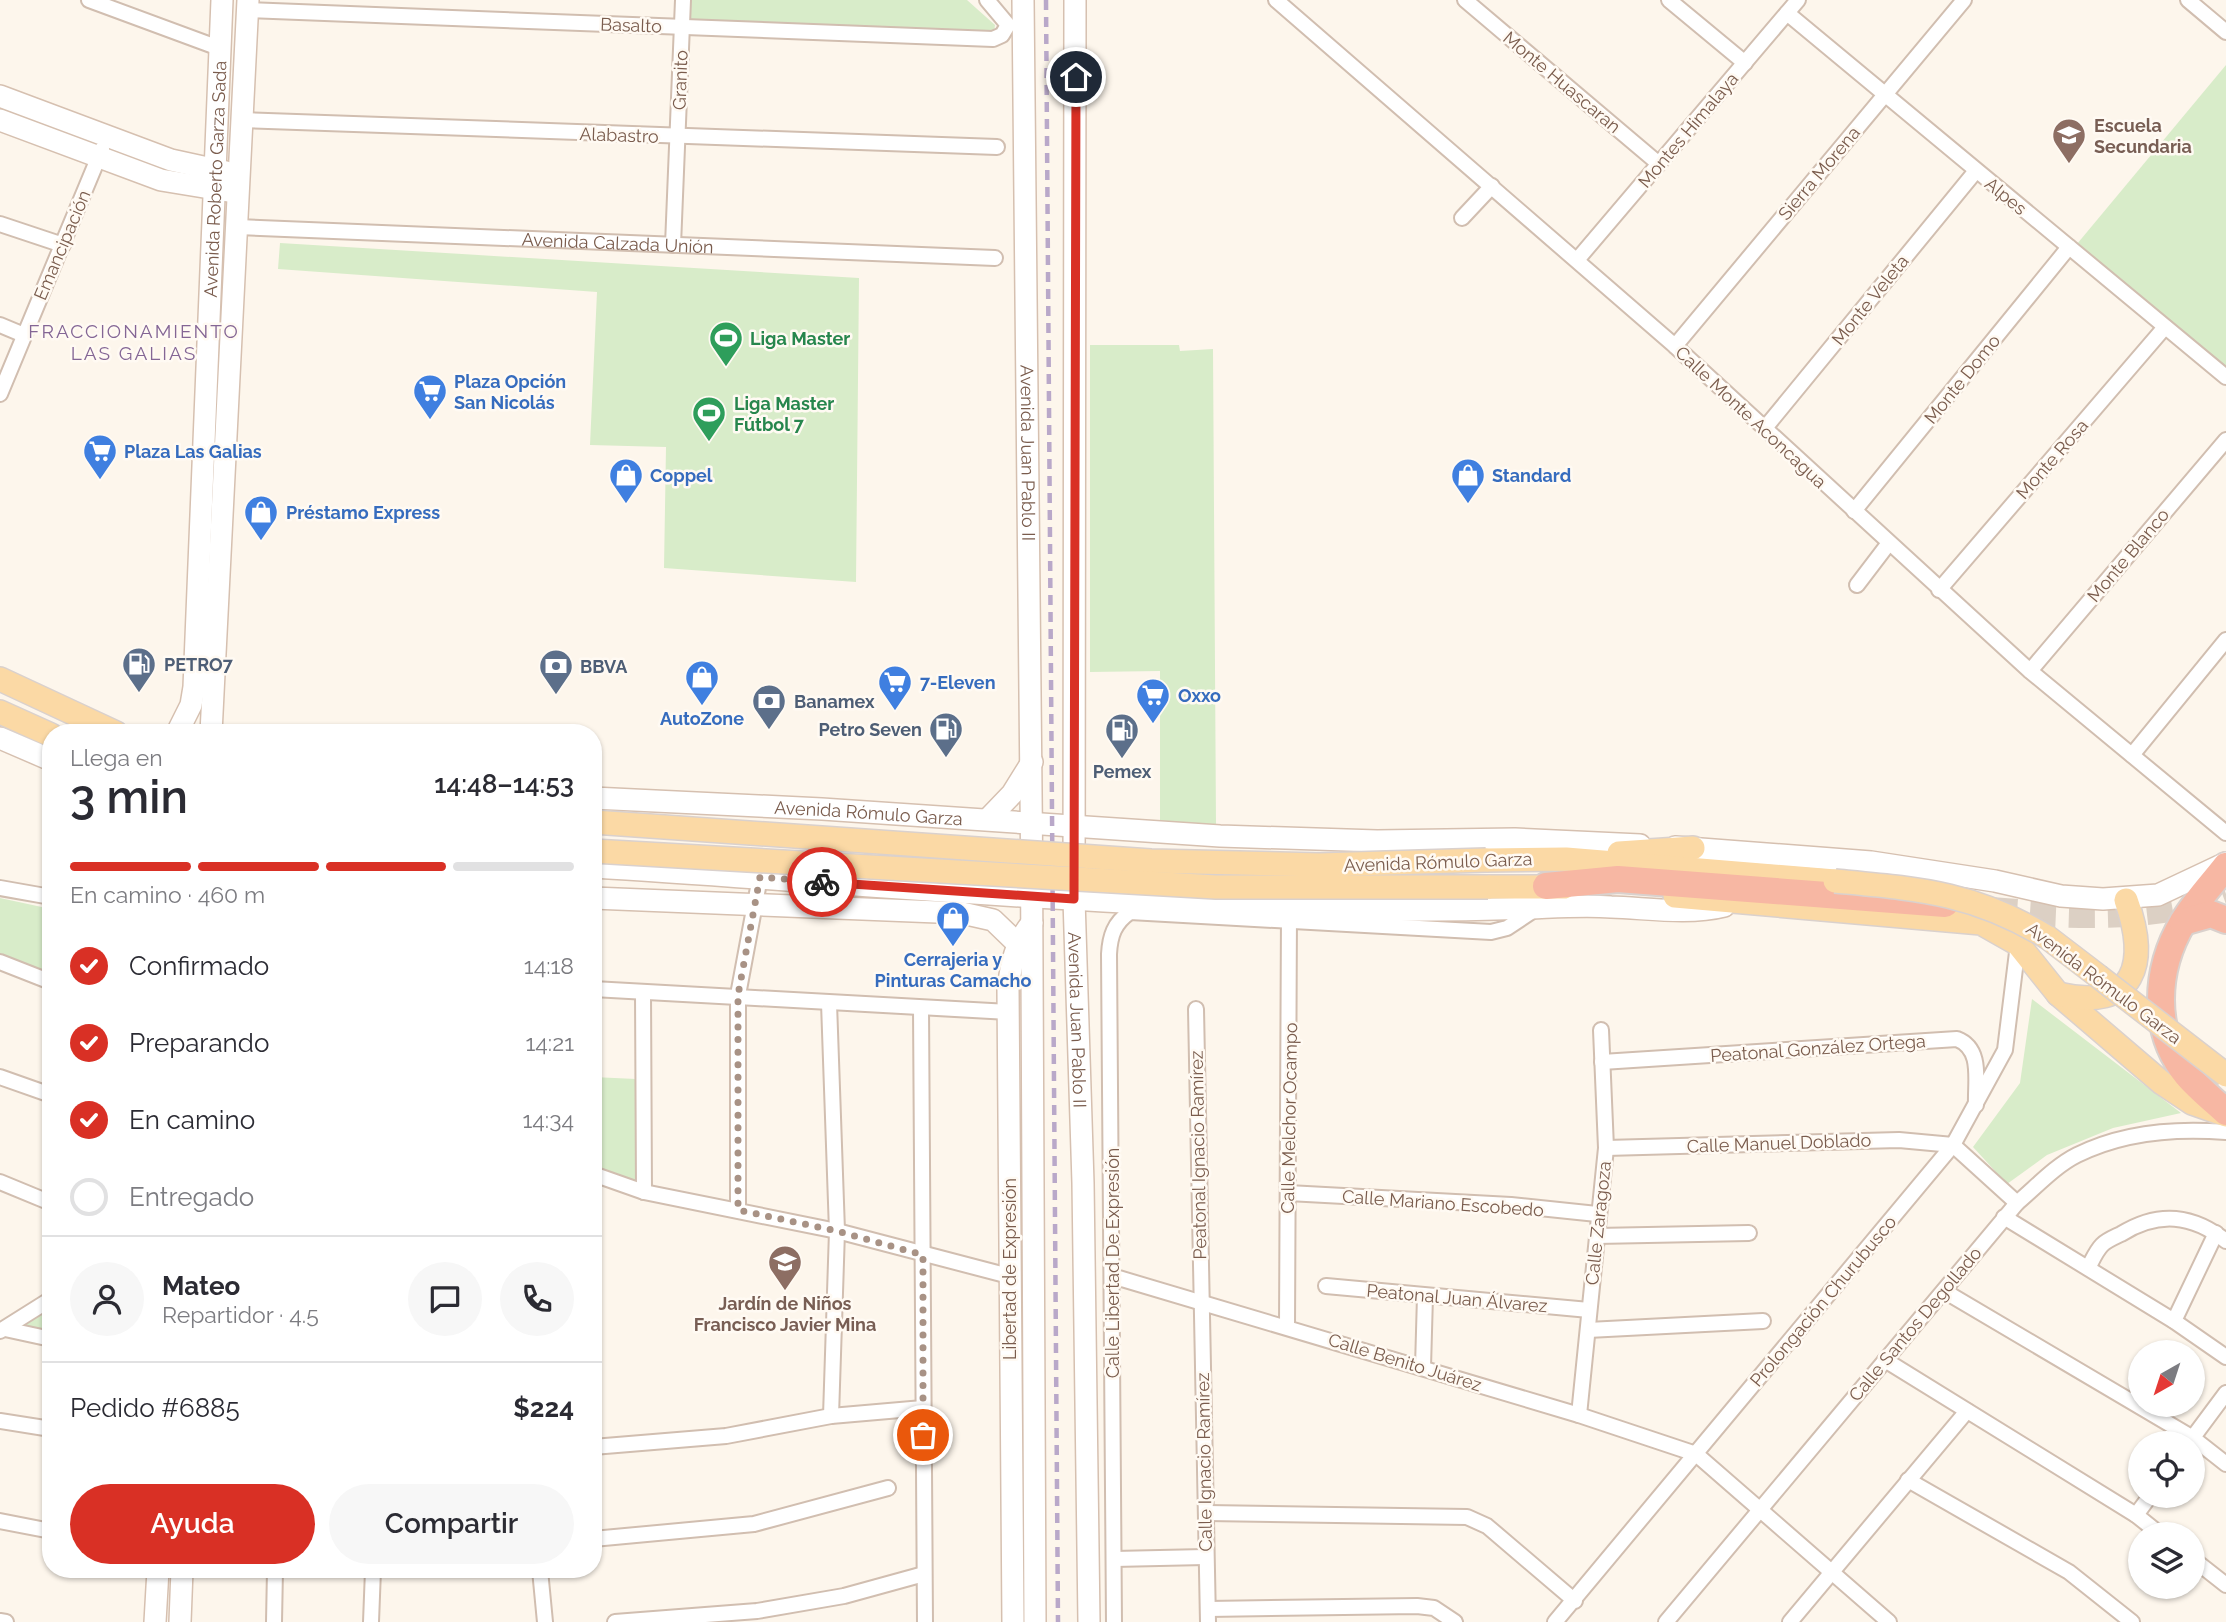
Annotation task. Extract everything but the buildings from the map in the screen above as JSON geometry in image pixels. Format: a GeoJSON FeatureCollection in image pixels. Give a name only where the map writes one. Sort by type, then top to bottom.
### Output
{"type":"FeatureCollection","features":[{"type":"Feature","properties":{"kind":"highway"},"geometry":{"type":"LineString","coordinates":[[2226,864],[2183,922],[2168,954],[2160,985],[2160,1010],[2170,1049],[2181,1066],[2226,1114]]}},
{"type":"Feature","properties":{"kind":"highway"},"geometry":{"type":"LineString","coordinates":[[1542,897],[1618,879],[1929,902],[1972,909]]}},
{"type":"Feature","properties":{"kind":"highway"},"geometry":{"type":"LineString","coordinates":[[2183,922],[2211,914],[2226,920]]}},
{"type":"Feature","properties":{"kind":"main road"},"geometry":{"type":"LineString","coordinates":[[0,679],[97,724]]}},
{"type":"Feature","properties":{"kind":"main road"},"geometry":{"type":"LineString","coordinates":[[0,712],[42,731]]}},
{"type":"Feature","properties":{"kind":"main road","name":"Avenida Rómulo Garza"},"geometry":{"type":"LineString","coordinates":[[602,823],[1103,859],[1320,865],[1566,859],[1934,891],[2009,915],[2047,937],[2226,1075]]}},
{"type":"Feature","properties":{"kind":"main road"},"geometry":{"type":"LineString","coordinates":[[1566,859],[1693,848]]}},
{"type":"Feature","properties":{"kind":"main road","name":"Avenida Rómulo Garza"},"geometry":{"type":"LineString","coordinates":[[602,852],[1216,887],[1488,887],[1542,897],[1740,902],[1972,920],[1993,928],[2018,944],[2058,994],[2184,1098],[2226,1114]]}},
{"type":"Feature","properties":{"kind":"main road"},"geometry":{"type":"LineString","coordinates":[[2058,994],[2093,1000],[2113,994],[2126,983],[2135,963],[2137,942],[2126,900]]}},
{"type":"Feature","properties":{"kind":"street"},"geometry":{"type":"LineString","coordinates":[[89,0],[219,48]]}},
{"type":"Feature","properties":{"kind":"street","name":"Avenida Roberto Garza Sada"},"geometry":{"type":"LineString","coordinates":[[182,724],[191,705],[194,687],[222,0]]}},
{"type":"Feature","properties":{"kind":"street","name":"Granito"},"geometry":{"type":"LineString","coordinates":[[673,245],[683,0]]}},
{"type":"Feature","properties":{"kind":"street","name":"Basalto"},"geometry":{"type":"LineString","coordinates":[[248,5],[682,27],[993,39],[1002,34],[1008,26],[987,0]]}},
{"type":"Feature","properties":{"kind":"street","name":"Avenida Juan Pablo II"},"geometry":{"type":"LineString","coordinates":[[1023,0],[1033,760],[1030,896],[1033,959],[1035,1622]]}},
{"type":"Feature","properties":{"kind":"street","name":"Avenida Juan Pablo II"},"geometry":{"type":"LineString","coordinates":[[1075,0],[1074,899],[1084,1252],[1089,1622]]}},
{"type":"Feature","properties":{"kind":"street","name":"Calle Monte Aconcagua"},"geometry":{"type":"LineString","coordinates":[[1276,0],[1675,346],[2031,671],[2226,833]]}},
{"type":"Feature","properties":{"kind":"street","name":"Monte Huascaran"},"geometry":{"type":"LineString","coordinates":[[1465,0],[1659,164]]}},
{"type":"Feature","properties":{"kind":"street"},"geometry":{"type":"LineString","coordinates":[[1669,0],[1745,63]]}},
{"type":"Feature","properties":{"kind":"street","name":"Montes Himalaya"},"geometry":{"type":"LineString","coordinates":[[1577,260],[1798,0]]}},
{"type":"Feature","properties":{"kind":"street","name":"Sierra Morena"},"geometry":{"type":"LineString","coordinates":[[1675,346],[1964,0]]}},
{"type":"Feature","properties":{"kind":"street"},"geometry":{"type":"LineString","coordinates":[[2188,0],[2226,32]]}},
{"type":"Feature","properties":{"kind":"street","name":"Avenida Roberto Garza Sada"},"geometry":{"type":"LineString","coordinates":[[211,724],[248,5]]}},
{"type":"Feature","properties":{"kind":"street","name":"Alpes"},"geometry":{"type":"LineString","coordinates":[[1787,13],[1975,172],[2226,377]]}},
{"type":"Feature","properties":{"kind":"street"},"geometry":{"type":"LineString","coordinates":[[0,96],[107,134],[215,181]]}},
{"type":"Feature","properties":{"kind":"street"},"geometry":{"type":"LineString","coordinates":[[0,120],[98,159],[161,180],[238,182]]}},
{"type":"Feature","properties":{"kind":"street","name":"Alabastro"},"geometry":{"type":"LineString","coordinates":[[241,120],[997,147]]}},
{"type":"Feature","properties":{"kind":"street","name":"Emancipación"},"geometry":{"type":"LineString","coordinates":[[0,394],[107,134]]}},
{"type":"Feature","properties":{"kind":"street","name":"Monte Veleta"},"geometry":{"type":"LineString","coordinates":[[1765,428],[1975,172]]}},
{"type":"Feature","properties":{"kind":"street"},"geometry":{"type":"LineString","coordinates":[[1462,218],[1492,186]]}},
{"type":"Feature","properties":{"kind":"street"},"geometry":{"type":"LineString","coordinates":[[0,224],[63,245]]}},
{"type":"Feature","properties":{"kind":"street","name":"Avenida Calzada Unión"},"geometry":{"type":"LineString","coordinates":[[238,228],[996,258]]}},
{"type":"Feature","properties":{"kind":"street","name":"Monte Domo"},"geometry":{"type":"LineString","coordinates":[[1854,511],[2069,247]]}},
{"type":"Feature","properties":{"kind":"street"},"geometry":{"type":"LineString","coordinates":[[0,325],[24,335]]}},
{"type":"Feature","properties":{"kind":"street","name":"Monte Rosa"},"geometry":{"type":"LineString","coordinates":[[1940,590],[2165,327]]}},
{"type":"Feature","properties":{"kind":"street","name":"Monte Blanco"},"geometry":{"type":"LineString","coordinates":[[2031,671],[2226,440]]}},
{"type":"Feature","properties":{"kind":"street"},"geometry":{"type":"LineString","coordinates":[[1857,584],[1889,543]]}},
{"type":"Feature","properties":{"kind":"street"},"geometry":{"type":"LineString","coordinates":[[2132,755],[2226,640]]}},
{"type":"Feature","properties":{"kind":"street"},"geometry":{"type":"LineString","coordinates":[[0,738],[42,756]]}},
{"type":"Feature","properties":{"kind":"street"},"geometry":{"type":"LineString","coordinates":[[988,819],[1012,794],[1033,760]]}},
{"type":"Feature","properties":{"kind":"street","name":"Avenida Rómulo Garza"},"geometry":{"type":"LineString","coordinates":[[602,798],[822,808],[1220,835],[1377,841],[1515,839],[1693,848],[1871,862],[1995,881],[2061,896],[2126,900],[2167,892],[2226,864]]}},
{"type":"Feature","properties":{"kind":"street"},"geometry":{"type":"LineString","coordinates":[[822,808],[840,831],[842,852],[841,869],[828,883]]}},
{"type":"Feature","properties":{"kind":"street"},"geometry":{"type":"LineString","coordinates":[[1200,904],[1188,884],[1188,863],[1196,850],[1220,835]]}},
{"type":"Feature","properties":{"kind":"street","name":"Avenida Rómulo Garza"},"geometry":{"type":"LineString","coordinates":[[602,868],[1074,899],[1200,904],[1289,916],[1453,911],[1542,897]]}},
{"type":"Feature","properties":{"kind":"street"},"geometry":{"type":"LineString","coordinates":[[738,1210],[738,995],[760,877]]}},
{"type":"Feature","properties":{"kind":"street"},"geometry":{"type":"LineString","coordinates":[[0,888],[42,895]]}},
{"type":"Feature","properties":{"kind":"street"},"geometry":{"type":"LineString","coordinates":[[978,892],[1001,925],[1033,959]]}},
{"type":"Feature","properties":{"kind":"street"},"geometry":{"type":"LineString","coordinates":[[602,898],[962,913],[985,917],[1001,925]]}},
{"type":"Feature","properties":{"kind":"street","name":"Calle Libertad De Expresión"},"geometry":{"type":"LineString","coordinates":[[1114,1622],[1109,954],[1112,932],[1130,912],[1289,916]]}},
{"type":"Feature","properties":{"kind":"street","name":"Calle Melchor Ocampo"},"geometry":{"type":"LineString","coordinates":[[1287,1327],[1289,916]]}},
{"type":"Feature","properties":{"kind":"street","name":"Libertad de Expresión"},"geometry":{"type":"LineString","coordinates":[[1013,1622],[1009,1012],[1011,966],[1018,943],[1032,923]]}},
{"type":"Feature","properties":{"kind":"street","name":"Prolongación Churubusco"},"geometry":{"type":"LineString","coordinates":[[1555,1622],[1952,1145],[1976,1107],[2005,1050],[2018,944]]}},
{"type":"Feature","properties":{"kind":"street"},"geometry":{"type":"LineString","coordinates":[[0,962],[42,978]]}},
{"type":"Feature","properties":{"kind":"street"},"geometry":{"type":"LineString","coordinates":[[602,990],[1009,1012]]}},
{"type":"Feature","properties":{"kind":"street"},"geometry":{"type":"LineString","coordinates":[[643,992],[644,1192]]}},
{"type":"Feature","properties":{"kind":"street"},"geometry":{"type":"LineString","coordinates":[[829,1003],[837,1231],[831,1416]]}},
{"type":"Feature","properties":{"kind":"street"},"geometry":{"type":"LineString","coordinates":[[921,1008],[925,1622]]}},
{"type":"Feature","properties":{"kind":"street","name":"Peatonal Ignacio Ramírez"},"geometry":{"type":"LineString","coordinates":[[1196,1009],[1200,1301]]}},
{"type":"Feature","properties":{"kind":"street","name":"Calle Zaragoza"},"geometry":{"type":"LineString","coordinates":[[1578,1415],[1606,1148],[1601,1030]]}},
{"type":"Feature","properties":{"kind":"street","name":"Peatonal González Ortega"},"geometry":{"type":"LineString","coordinates":[[1602,1062],[1957,1039],[1967,1042],[1975,1051],[1976,1107]]}},
{"type":"Feature","properties":{"kind":"street"},"geometry":{"type":"LineString","coordinates":[[0,1077],[42,1091]]}},
{"type":"Feature","properties":{"kind":"street","name":"Calle Santos Degollado"},"geometry":{"type":"LineString","coordinates":[[1666,1622],[2017,1203],[2063,1164],[2101,1145],[2154,1132],[2226,1132]]}},
{"type":"Feature","properties":{"kind":"street","name":"Calle Manuel Doblado"},"geometry":{"type":"LineString","coordinates":[[1606,1148],[1899,1140],[1952,1145]]}},
{"type":"Feature","properties":{"kind":"street"},"geometry":{"type":"LineString","coordinates":[[1952,1145],[2017,1203]]}},
{"type":"Feature","properties":{"kind":"street"},"geometry":{"type":"LineString","coordinates":[[602,1177],[644,1192],[837,1231],[1009,1276]]}},
{"type":"Feature","properties":{"kind":"street"},"geometry":{"type":"LineString","coordinates":[[0,1182],[42,1199]]}},
{"type":"Feature","properties":{"kind":"street","name":"Calle Mariano Escobedo"},"geometry":{"type":"LineString","coordinates":[[1288,1193],[1511,1205],[1597,1214]]}},
{"type":"Feature","properties":{"kind":"street"},"geometry":{"type":"LineString","coordinates":[[2004,1217],[2174,1321],[2226,1357]]}},
{"type":"Feature","properties":{"kind":"street"},"geometry":{"type":"LineString","coordinates":[[2088,1268],[2101,1245],[2130,1228],[2159,1217],[2179,1218],[2221,1237],[2174,1321]]}},
{"type":"Feature","properties":{"kind":"street"},"geometry":{"type":"LineString","coordinates":[[1597,1236],[1749,1233]]}},
{"type":"Feature","properties":{"kind":"street","name":"Calle Benito Juárez"},"geometry":{"type":"LineString","coordinates":[[1112,1276],[1423,1367],[1696,1454]]}},
{"type":"Feature","properties":{"kind":"street","name":"Peatonal Juan Álvarez"},"geometry":{"type":"LineString","coordinates":[[1326,1286],[1589,1311]]}},
{"type":"Feature","properties":{"kind":"street"},"geometry":{"type":"LineString","coordinates":[[1944,1291],[2174,1431]]}},
{"type":"Feature","properties":{"kind":"street"},"geometry":{"type":"LineString","coordinates":[[1423,1367],[1425,1296]]}},
{"type":"Feature","properties":{"kind":"street","name":"Calle Ignacio Ramírez"},"geometry":{"type":"LineString","coordinates":[[1200,1301],[1208,1615]]}},
{"type":"Feature","properties":{"kind":"street"},"geometry":{"type":"LineString","coordinates":[[2,1330],[42,1305]]}},
{"type":"Feature","properties":{"kind":"street"},"geometry":{"type":"LineString","coordinates":[[1588,1329],[1763,1321]]}},
{"type":"Feature","properties":{"kind":"street"},"geometry":{"type":"LineString","coordinates":[[2,1330],[42,1337]]}},
{"type":"Feature","properties":{"kind":"street"},"geometry":{"type":"LineString","coordinates":[[1885,1360],[2145,1522]]}},
{"type":"Feature","properties":{"kind":"street"},"geometry":{"type":"LineString","coordinates":[[2198,1431],[2226,1393]]}},
{"type":"Feature","properties":{"kind":"street"},"geometry":{"type":"LineString","coordinates":[[602,1446],[726,1436],[831,1416],[923,1408]]}},
{"type":"Feature","properties":{"kind":"street"},"geometry":{"type":"LineString","coordinates":[[1790,1622],[1967,1411]]}},
{"type":"Feature","properties":{"kind":"street"},"geometry":{"type":"LineString","coordinates":[[0,1421],[42,1428]]}},
{"type":"Feature","properties":{"kind":"street"},"geometry":{"type":"LineString","coordinates":[[2205,1451],[2226,1464]]}},
{"type":"Feature","properties":{"kind":"street"},"geometry":{"type":"LineString","coordinates":[[1696,1454],[1889,1622]]}},
{"type":"Feature","properties":{"kind":"street"},"geometry":{"type":"LineString","coordinates":[[1908,1480],[2069,1572],[2132,1622]]}},
{"type":"Feature","properties":{"kind":"street"},"geometry":{"type":"LineString","coordinates":[[602,1538],[754,1524],[888,1488]]}},
{"type":"Feature","properties":{"kind":"street"},"geometry":{"type":"LineString","coordinates":[[2136,1515],[2141,1508]]}},
{"type":"Feature","properties":{"kind":"street"},"geometry":{"type":"LineString","coordinates":[[1207,1513],[1467,1517],[1487,1526],[1575,1601]]}},
{"type":"Feature","properties":{"kind":"street"},"geometry":{"type":"LineString","coordinates":[[0,1521],[42,1529]]}},
{"type":"Feature","properties":{"kind":"street"},"geometry":{"type":"LineString","coordinates":[[1114,1559],[1205,1557]]}},
{"type":"Feature","properties":{"kind":"street"},"geometry":{"type":"LineString","coordinates":[[2205,1568],[2226,1585]]}},
{"type":"Feature","properties":{"kind":"street"},"geometry":{"type":"LineString","coordinates":[[615,1622],[757,1611],[844,1596],[924,1574]]}},
{"type":"Feature","properties":{"kind":"street"},"geometry":{"type":"LineString","coordinates":[[156,1622],[158,1578]]}},
{"type":"Feature","properties":{"kind":"street"},"geometry":{"type":"LineString","coordinates":[[180,1622],[182,1578]]}},
{"type":"Feature","properties":{"kind":"street"},"geometry":{"type":"LineString","coordinates":[[274,1622],[275,1578]]}},
{"type":"Feature","properties":{"kind":"street"},"geometry":{"type":"LineString","coordinates":[[370,1622],[373,1578]]}},
{"type":"Feature","properties":{"kind":"street"},"geometry":{"type":"LineString","coordinates":[[541,1578],[545,1622]]}},
{"type":"Feature","properties":{"kind":"street"},"geometry":{"type":"LineString","coordinates":[[1301,1622],[1303,1606]]}},
{"type":"Feature","properties":{"kind":"street"},"geometry":{"type":"LineString","coordinates":[[1208,1615],[1303,1606],[1417,1606],[1434,1608],[1455,1622]]}},
{"type":"Feature","properties":{"kind":"street"},"geometry":{"type":"LineString","coordinates":[[0,1622],[6,1622]]}},
{"type":"Feature","properties":{"kind":"green space"},"geometry":{"type":"Polygon","coordinates":[[[690,0],[967,0],[995,25],[994,33],[689,19],[690,0]]]}},
{"type":"Feature","properties":{"kind":"green space"},"geometry":{"type":"Polygon","coordinates":[[[2226,65],[2226,368],[2077,244],[2226,65]]]}},
{"type":"Feature","properties":{"kind":"green space","name":"Liga Master"},"geometry":{"type":"Polygon","coordinates":[[[280,243],[859,278],[856,582],[664,568],[666,447],[590,445],[597,292],[278,269],[280,243]]]}},
{"type":"Feature","properties":{"kind":"green space"},"geometry":{"type":"Polygon","coordinates":[[[1090,345],[1179,345],[1180,351],[1213,349],[1216,825],[1160,823],[1160,671],[1090,672],[1090,345]]]}},
{"type":"Feature","properties":{"kind":"green space"},"geometry":{"type":"Polygon","coordinates":[[[0,898],[42,907],[42,977],[0,958],[0,898]]]}},
{"type":"Feature","properties":{"kind":"green space"},"geometry":{"type":"Polygon","coordinates":[[[2032,999],[2181,1113],[2113,1128],[2047,1155],[2007,1184],[1973,1147],[2020,1083],[2032,999]]]}},
{"type":"Feature","properties":{"kind":"green space"},"geometry":{"type":"Polygon","coordinates":[[[602,1077],[636,1079],[640,1187],[602,1173],[602,1077]]]}},
{"type":"Feature","properties":{"kind":"green space"},"geometry":{"type":"Polygon","coordinates":[[[42,1315],[42,1332],[22,1327],[42,1315]]]}},
{"type":"Feature","properties":{"kind":"tunnel"},"geometry":{"type":"LineString","coordinates":[[1991,910],[2110,915],[2168,909],[2226,894]]}},
{"type":"Feature","properties":{"kind":"railway"},"geometry":{"type":"LineString","coordinates":[[1046,0],[1058,1622]]}},
{"type":"Feature","properties":{"kind":"way so far"},"geometry":{"type":"LineString","coordinates":[[822,882],[760,877],[738,995],[738,1210],[837,1231],[923,1255],[923,1435]]}},
{"type":"Feature","properties":{"kind":"place","name":"Escuela Secundaria"},"geometry":{"type":"Point","coordinates":[2069,165]}},
{"type":"Feature","properties":{"kind":"place","name":"Liga Master"},"geometry":{"type":"Point","coordinates":[726,368]}},
{"type":"Feature","properties":{"kind":"place","name":"Plaza Opción San Nicolás"},"geometry":{"type":"Point","coordinates":[430,421]}},
{"type":"Feature","properties":{"kind":"place","name":"Liga Master Fútbol 7"},"geometry":{"type":"Point","coordinates":[709,443]}},
{"type":"Feature","properties":{"kind":"place","name":"Plaza Las Galias"},"geometry":{"type":"Point","coordinates":[100,481]}},
{"type":"Feature","properties":{"kind":"place","name":"Coppel"},"geometry":{"type":"Point","coordinates":[626,505]}},
{"type":"Feature","properties":{"kind":"place","name":"Standard"},"geometry":{"type":"Point","coordinates":[1468,505]}},
{"type":"Feature","properties":{"kind":"place","name":"Préstamo Express"},"geometry":{"type":"Point","coordinates":[261,542]}},
{"type":"Feature","properties":{"kind":"place","name":"PETRO7"},"geometry":{"type":"Point","coordinates":[139,694]}},
{"type":"Feature","properties":{"kind":"place","name":"BBVA"},"geometry":{"type":"Point","coordinates":[556,696]}},
{"type":"Feature","properties":{"kind":"place","name":"AutoZone"},"geometry":{"type":"Point","coordinates":[702,707]}},
{"type":"Feature","properties":{"kind":"place","name":"7-Eleven"},"geometry":{"type":"Point","coordinates":[895,712]}},
{"type":"Feature","properties":{"kind":"place","name":"Oxxo"},"geometry":{"type":"Point","coordinates":[1153,725]}},
{"type":"Feature","properties":{"kind":"place","name":"Banamex"},"geometry":{"type":"Point","coordinates":[769,731]}},
{"type":"Feature","properties":{"kind":"place","name":"Petro Seven"},"geometry":{"type":"Point","coordinates":[946,759]}},
{"type":"Feature","properties":{"kind":"place","name":"Pemex"},"geometry":{"type":"Point","coordinates":[1122,760]}},
{"type":"Feature","properties":{"kind":"place","name":"Cerrajeria y Pinturas Camacho"},"geometry":{"type":"Point","coordinates":[953,948]}},
{"type":"Feature","properties":{"kind":"place","name":"Jardín de Niños Francisco Javier Mina"},"geometry":{"type":"Point","coordinates":[785,1292]}},
{"type":"Feature","properties":{"kind":"district","name":"FRACCIONAMIENTO LAS GALIAS"},"geometry":{"type":"Point","coordinates":[134,342]}},
{"type":"Feature","properties":{"kind":"route"},"geometry":{"type":"LineString","coordinates":[[822,882],[1074,899],[1077,615],[1076,77]]}}]}
